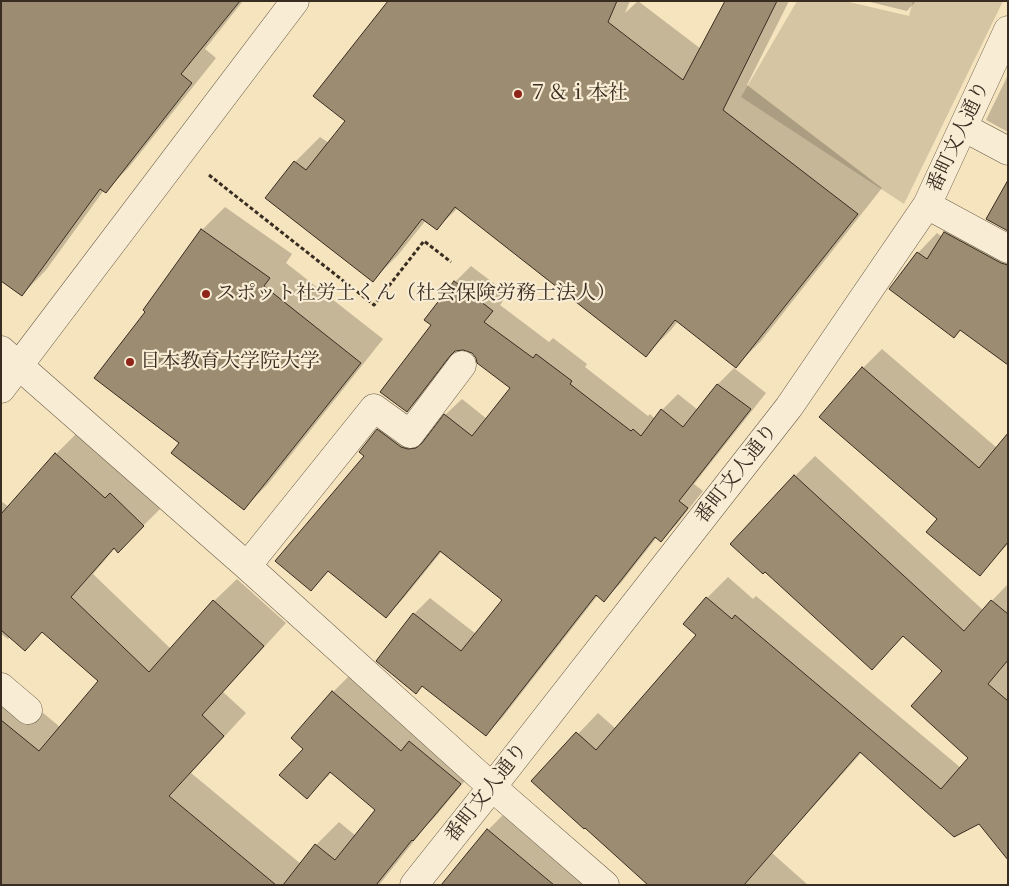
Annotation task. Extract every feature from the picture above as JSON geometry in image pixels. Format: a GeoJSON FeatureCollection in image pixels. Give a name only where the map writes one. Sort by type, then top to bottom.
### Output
{"type":"FeatureCollection","features":[{"type":"Feature","properties":{"kind":"street"},"geometry":{"type":"LineString","coordinates":[[1,389],[10,358],[295,1]]}},
{"type":"Feature","properties":{"kind":"street","name":"番町文人通り"},"geometry":{"type":"LineString","coordinates":[[414,885],[789,407],[927,205],[1008,30]]}},
{"type":"Feature","properties":{"kind":"street"},"geometry":{"type":"LineString","coordinates":[[964,126],[1008,151]]}},
{"type":"Feature","properties":{"kind":"street"},"geometry":{"type":"LineString","coordinates":[[927,205],[1008,249]]}},
{"type":"Feature","properties":{"kind":"street"},"geometry":{"type":"LineString","coordinates":[[10,358],[247,566],[492,787],[605,885]]}},
{"type":"Feature","properties":{"kind":"street"},"geometry":{"type":"LineString","coordinates":[[247,566],[374,408],[410,434],[462,365]]}},
{"type":"Feature","properties":{"kind":"street"},"geometry":{"type":"LineString","coordinates":[[1,687],[28,710]]}},
{"type":"Feature","properties":{"kind":"path"},"geometry":{"type":"LineString","coordinates":[[209,175],[374,305],[424,241],[451,262]]}},
{"type":"Feature","properties":{"kind":"shaded area"},"geometry":{"type":"Polygon","coordinates":[[[797,1],[845,1],[909,16],[913,1],[1003,1],[904,204],[741,97],[797,1]]]}},
{"type":"Feature","properties":{"kind":"building"},"geometry":{"type":"Polygon","coordinates":[[[1,1],[240,1],[181,74],[192,83],[106,193],[100,189],[22,296],[1,281],[1,1]]]}},
{"type":"Feature","properties":{"kind":"building"},"geometry":{"type":"Polygon","coordinates":[[[388,1],[617,1],[608,22],[683,80],[725,1],[777,1],[723,110],[858,214],[736,368],[675,320],[646,357],[455,207],[437,230],[422,219],[373,282],[265,198],[294,161],[306,170],[345,121],[313,96],[388,1]]]}},
{"type":"Feature","properties":{"kind":"building"},"geometry":{"type":"Polygon","coordinates":[[[1008,180],[1008,231],[986,219],[1008,180]]]}},
{"type":"Feature","properties":{"kind":"building"},"geometry":{"type":"Polygon","coordinates":[[[201,229],[270,278],[264,286],[361,363],[244,510],[171,453],[179,443],[94,378],[145,312],[143,310],[201,229]]]}},
{"type":"Feature","properties":{"kind":"building"},"geometry":{"type":"Polygon","coordinates":[[[944,232],[1008,265],[1008,365],[960,330],[954,338],[889,289],[917,252],[927,259],[944,232]]]}},
{"type":"Feature","properties":{"kind":"building"},"geometry":{"type":"Polygon","coordinates":[[[454,281],[493,311],[484,322],[533,358],[536,354],[572,381],[570,384],[631,431],[633,429],[641,436],[661,409],[683,427],[717,384],[751,409],[679,501],[688,508],[661,542],[655,537],[604,602],[596,595],[486,736],[422,686],[416,694],[376,661],[413,613],[461,651],[502,600],[440,551],[386,618],[328,571],[311,591],[275,561],[364,456],[359,452],[377,429],[401,447],[408,449],[416,448],[444,414],[472,436],[510,388],[477,363],[472,353],[463,350],[455,351],[450,356],[407,412],[380,392],[431,325],[424,320],[454,281]]]}},
{"type":"Feature","properties":{"kind":"building"},"geometry":{"type":"Polygon","coordinates":[[[862,367],[979,468],[1008,433],[1008,542],[980,576],[926,532],[937,519],[819,417],[862,367]]]}},
{"type":"Feature","properties":{"kind":"building"},"geometry":{"type":"Polygon","coordinates":[[[55,453],[105,498],[110,493],[144,526],[118,553],[114,548],[71,597],[149,672],[213,600],[264,646],[202,715],[224,736],[169,796],[276,885],[1,885],[1,720],[39,751],[98,681],[42,632],[25,651],[1,630],[1,514],[55,453]]]}},
{"type":"Feature","properties":{"kind":"building"},"geometry":{"type":"Polygon","coordinates":[[[794,475],[964,631],[991,600],[1008,614],[1008,660],[988,684],[1008,701],[1008,860],[979,824],[954,837],[860,752],[744,885],[648,885],[531,781],[576,732],[596,750],[696,635],[683,624],[706,597],[732,619],[735,615],[941,789],[968,758],[911,706],[942,671],[903,636],[872,670],[765,572],[763,574],[730,544],[794,475]]]}},
{"type":"Feature","properties":{"kind":"building"},"geometry":{"type":"Polygon","coordinates":[[[332,691],[401,751],[409,741],[461,784],[376,885],[283,885],[315,844],[335,860],[375,810],[330,772],[307,799],[279,775],[303,749],[291,738],[332,691]]]}},
{"type":"Feature","properties":{"kind":"building"},"geometry":{"type":"Polygon","coordinates":[[[487,829],[554,885],[441,885],[487,829]]]}},
{"type":"Feature","properties":{"kind":"place","name":"７＆ｉ本社"},"geometry":{"type":"Point","coordinates":[518,94]}},
{"type":"Feature","properties":{"kind":"place","name":"スポット社労士くん（社会保険労務士法人）"},"geometry":{"type":"Point","coordinates":[206,294]}},
{"type":"Feature","properties":{"kind":"place","name":"日本教育大学院大学"},"geometry":{"type":"Point","coordinates":[130,362]}}]}
